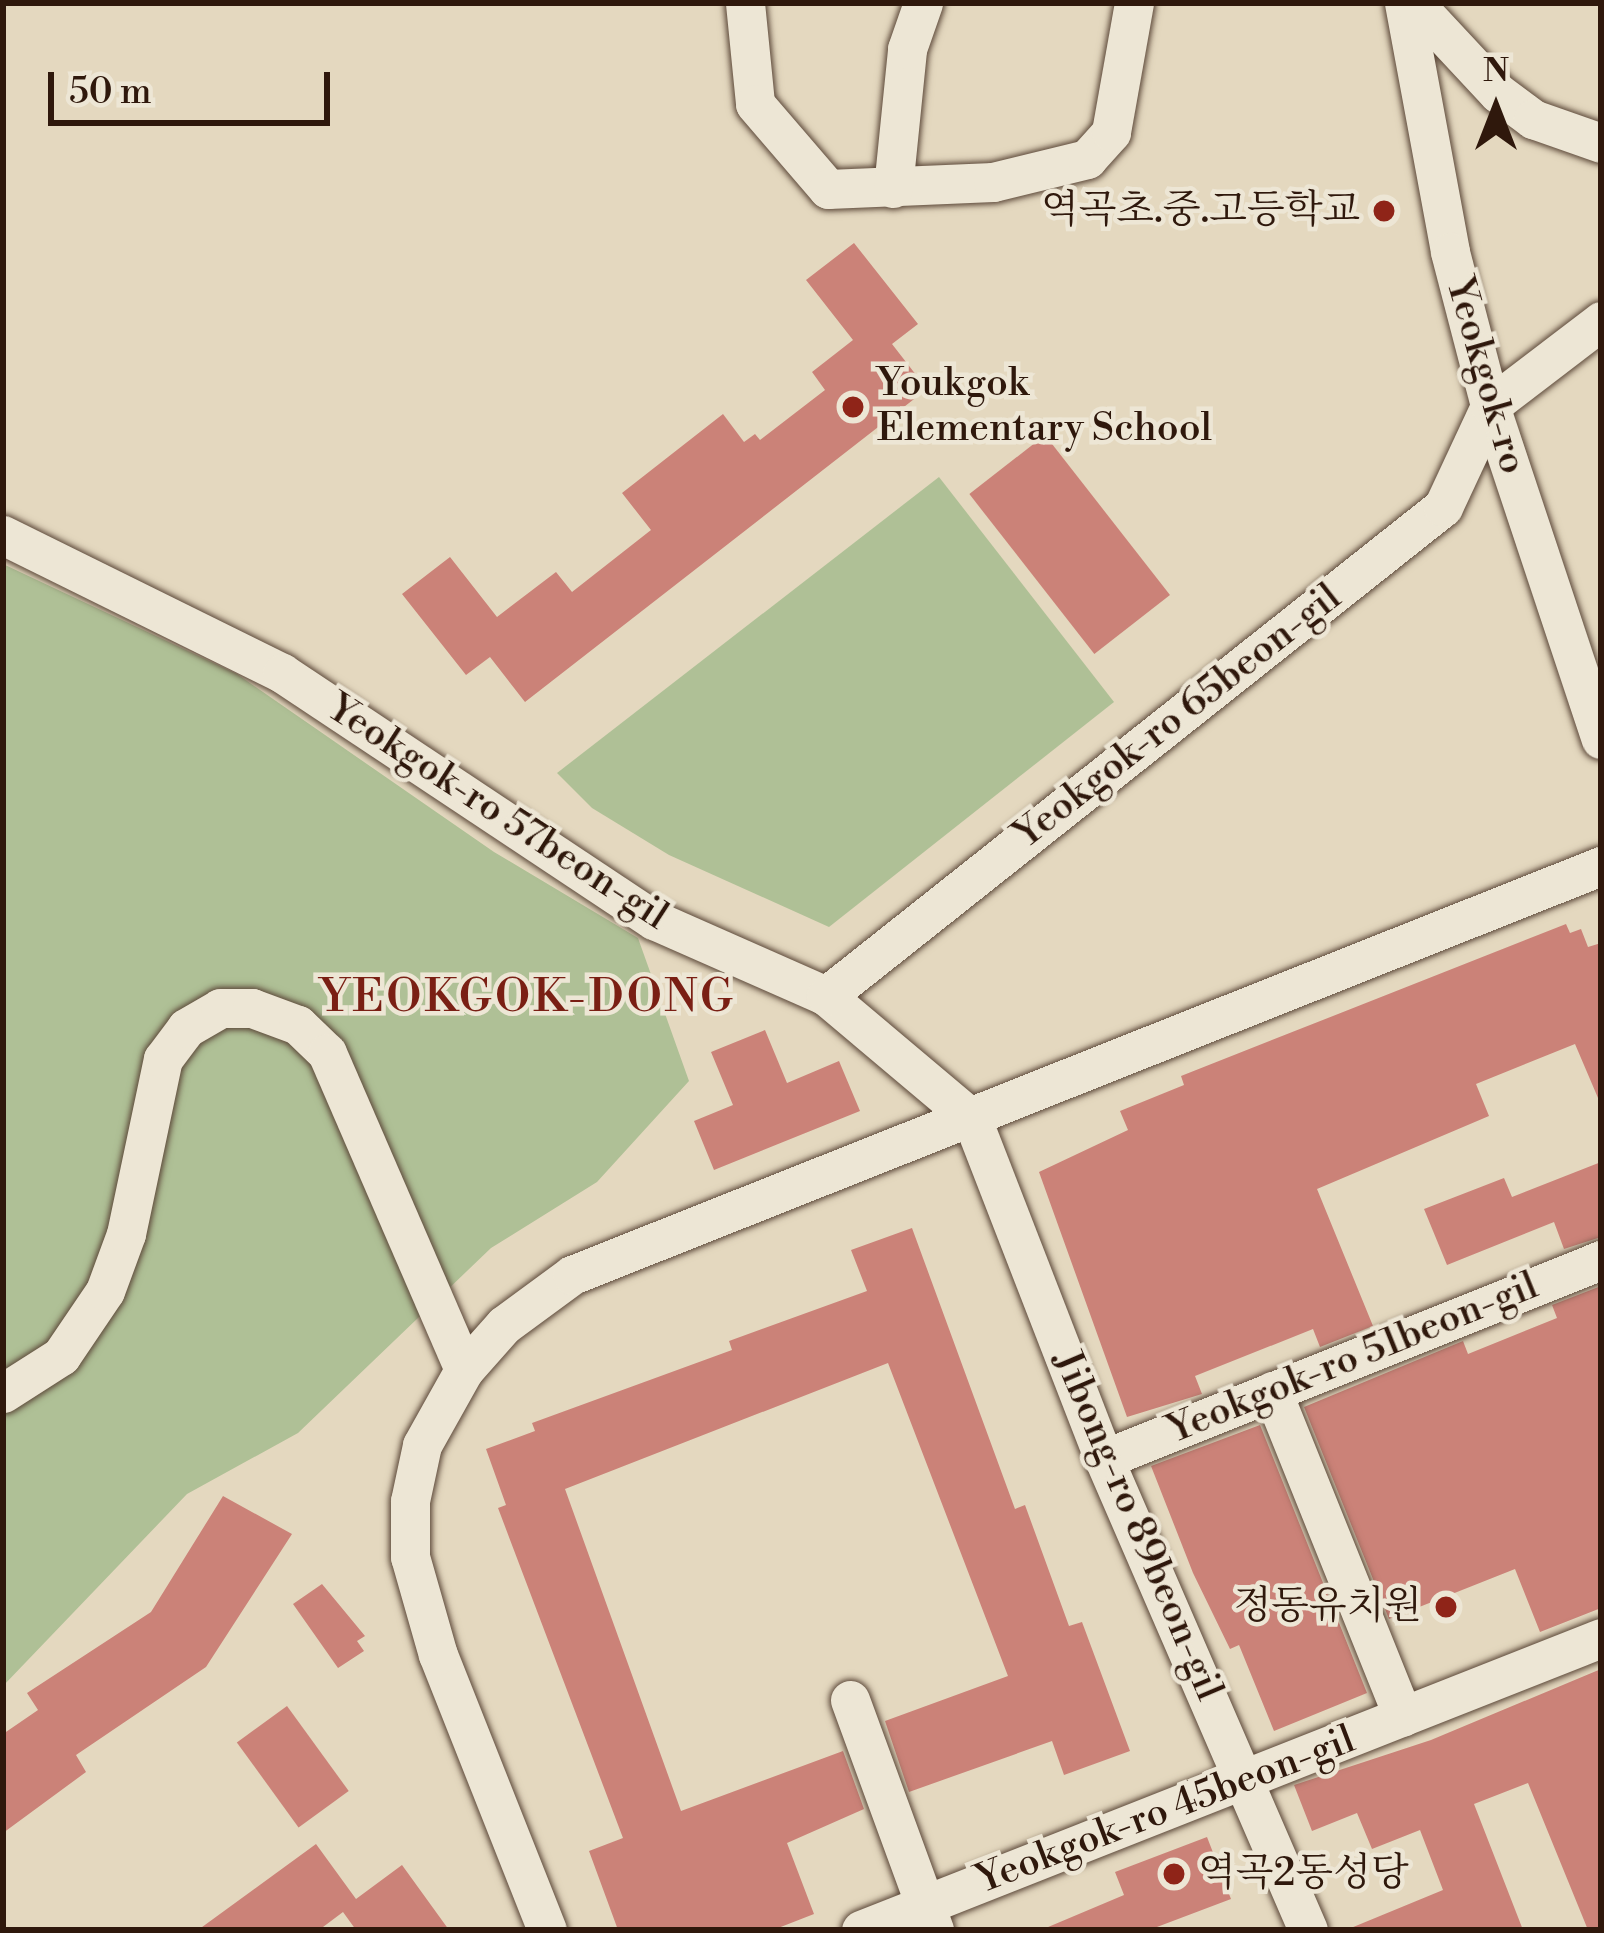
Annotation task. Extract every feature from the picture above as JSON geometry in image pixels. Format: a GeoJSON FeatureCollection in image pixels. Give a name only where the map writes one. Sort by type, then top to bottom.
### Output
{"type":"FeatureCollection","features":[{"type":"Feature","properties":{"kind":"street"},"geometry":{"type":"LineString","coordinates":[[745,3],[755,104],[828,189],[993,182],[1087,159],[1111,132],[1134,3]]}},
{"type":"Feature","properties":{"kind":"street"},"geometry":{"type":"LineString","coordinates":[[893,188],[907,49],[923,3]]}},
{"type":"Feature","properties":{"kind":"street","name":"Yeokgok-ro"},"geometry":{"type":"LineString","coordinates":[[1404,3],[1450,252],[1490,406],[1601,739]]}},
{"type":"Feature","properties":{"kind":"street"},"geometry":{"type":"LineString","coordinates":[[1414,3],[1498,93],[1533,119],[1601,143]]}},
{"type":"Feature","properties":{"kind":"street"},"geometry":{"type":"LineString","coordinates":[[1490,406],[1601,321]]}},
{"type":"Feature","properties":{"kind":"street","name":"Yeokgok-ro 65beon-gil"},"geometry":{"type":"LineString","coordinates":[[826,996],[1443,507],[1490,406]]}},
{"type":"Feature","properties":{"kind":"street","name":"Yeokgok-ro 57beon-gil"},"geometry":{"type":"LineString","coordinates":[[3,535],[282,673],[654,920],[826,996],[972,1119]]}},
{"type":"Feature","properties":{"kind":"street"},"geometry":{"type":"LineString","coordinates":[[547,1930],[432,1639],[410,1557],[410,1501],[422,1445],[464,1370],[535,1297],[572,1275],[1601,866]]}},
{"type":"Feature","properties":{"kind":"street"},"geometry":{"type":"LineString","coordinates":[[3,1394],[61,1356],[105,1291],[126,1234],[164,1059],[186,1028],[220,1008],[253,1008],[298,1025],[327,1053],[464,1370]]}},
{"type":"Feature","properties":{"kind":"street","name":"Jibong-ro 89beon-gil"},"geometry":{"type":"LineString","coordinates":[[972,1119],[1104,1459],[1308,1930]]}},
{"type":"Feature","properties":{"kind":"street","name":"Yeokgok-ro 51beon-gil"},"geometry":{"type":"LineString","coordinates":[[1104,1459],[1601,1260]]}},
{"type":"Feature","properties":{"kind":"street","name":"Yeokgok-ro 45beon-gil"},"geometry":{"type":"LineString","coordinates":[[1272,1391],[1403,1718]]}},
{"type":"Feature","properties":{"kind":"street","name":"Yeokgok-ro 45beon-gil"},"geometry":{"type":"LineString","coordinates":[[861,1930],[929,1918],[1246,1781],[1601,1638]]}},
{"type":"Feature","properties":{"kind":"street"},"geometry":{"type":"LineString","coordinates":[[850,1700],[918,1871],[929,1918]]}},
{"type":"Feature","properties":{"kind":"green space"},"geometry":{"type":"Polygon","coordinates":[[[939,477],[1114,702],[829,927],[669,855],[592,808],[557,773],[939,477]]]}},
{"type":"Feature","properties":{"kind":"green space"},"geometry":{"type":"Polygon","coordinates":[[[3,564],[237,674],[494,852],[638,938],[689,1081],[597,1182],[491,1248],[298,1433],[187,1494],[3,1686],[3,564]]]}},
{"type":"Feature","properties":{"kind":"building"},"geometry":{"type":"Polygon","coordinates":[[[854,243],[918,324],[892,344],[927,389],[525,702],[490,657],[466,675],[402,594],[450,557],[497,617],[556,572],[572,592],[651,530],[622,493],[723,414],[744,442],[755,434],[760,440],[825,390],[812,372],[853,340],[806,280],[854,243]]]}},
{"type":"Feature","properties":{"kind":"building"},"geometry":{"type":"Polygon","coordinates":[[[1045,435],[1170,595],[1094,654],[969,494],[1045,435]]]}},
{"type":"Feature","properties":{"kind":"building"},"geometry":{"type":"Polygon","coordinates":[[[1566,924],[1570,933],[1581,929],[1588,947],[1601,943],[1601,1105],[1575,1044],[1476,1084],[1489,1116],[1317,1189],[1373,1326],[1320,1347],[1313,1329],[1195,1376],[1202,1394],[1127,1417],[1039,1172],[1128,1130],[1120,1111],[1184,1085],[1181,1076],[1566,924]]]}},
{"type":"Feature","properties":{"kind":"building"},"geometry":{"type":"Polygon","coordinates":[[[765,1030],[787,1083],[839,1061],[860,1111],[714,1170],[694,1121],[733,1105],[711,1052],[765,1030]]]}},
{"type":"Feature","properties":{"kind":"building"},"geometry":{"type":"Polygon","coordinates":[[[1601,1162],[1601,1237],[1564,1249],[1554,1222],[1447,1265],[1424,1209],[1504,1178],[1512,1197],[1601,1162]]]}},
{"type":"Feature","properties":{"kind":"building"},"geometry":{"type":"Polygon","coordinates":[[[912,1228],[1015,1509],[1025,1505],[1069,1626],[1082,1622],[1130,1751],[1064,1775],[1052,1741],[909,1792],[885,1721],[1008,1676],[888,1363],[565,1489],[681,1811],[843,1751],[864,1809],[787,1843],[814,1914],[773,1930],[618,1930],[589,1851],[623,1838],[498,1508],[506,1505],[486,1449],[535,1431],[532,1423],[732,1350],[729,1341],[867,1291],[851,1250],[912,1228]]]}},
{"type":"Feature","properties":{"kind":"building"},"geometry":{"type":"Polygon","coordinates":[[[1601,1286],[1601,1608],[1540,1632],[1515,1569],[1389,1619],[1304,1407],[1463,1341],[1468,1354],[1557,1318],[1552,1305],[1601,1286]]]}},
{"type":"Feature","properties":{"kind":"building"},"geometry":{"type":"Polygon","coordinates":[[[1260,1425],[1367,1693],[1274,1731],[1239,1645],[1230,1649],[1193,1573],[1151,1466],[1260,1425]]]}},
{"type":"Feature","properties":{"kind":"building"},"geometry":{"type":"Polygon","coordinates":[[[223,1496],[292,1534],[206,1667],[76,1755],[86,1772],[3,1833],[3,1734],[38,1710],[27,1693],[151,1612],[223,1496]]]}},
{"type":"Feature","properties":{"kind":"building"},"geometry":{"type":"Polygon","coordinates":[[[322,1584],[365,1636],[357,1641],[364,1651],[338,1668],[293,1604],[322,1584]]]}},
{"type":"Feature","properties":{"kind":"building"},"geometry":{"type":"Polygon","coordinates":[[[1601,1669],[1601,1930],[1588,1930],[1528,1783],[1474,1804],[1523,1930],[1346,1930],[1443,1890],[1420,1830],[1372,1849],[1357,1813],[1312,1831],[1294,1785],[1431,1740],[1601,1669]]]}},
{"type":"Feature","properties":{"kind":"building"},"geometry":{"type":"Polygon","coordinates":[[[287,1706],[349,1791],[299,1827],[237,1742],[287,1706]]]}},
{"type":"Feature","properties":{"kind":"building"},"geometry":{"type":"Polygon","coordinates":[[[1207,1837],[1231,1899],[1149,1930],[1041,1930],[1124,1895],[1115,1872],[1207,1837]]]}},
{"type":"Feature","properties":{"kind":"building"},"geometry":{"type":"Polygon","coordinates":[[[316,1844],[356,1899],[402,1865],[449,1930],[356,1930],[343,1912],[319,1930],[198,1930],[316,1844]]]}},
{"type":"Feature","properties":{"kind":"place","name":"역곡초.중.고등학교"},"geometry":{"type":"Point","coordinates":[1384,211]}},
{"type":"Feature","properties":{"kind":"place","name":"Youkgok Elementary School"},"geometry":{"type":"Point","coordinates":[853,407]}},
{"type":"Feature","properties":{"kind":"place","name":"정동유치원"},"geometry":{"type":"Point","coordinates":[1446,1607]}},
{"type":"Feature","properties":{"kind":"place","name":"역곡2동성당"},"geometry":{"type":"Point","coordinates":[1174,1874]}},
{"type":"Feature","properties":{"kind":"district","name":"YEOKGOK-DONG"},"geometry":{"type":"Point","coordinates":[528,998]}}]}
